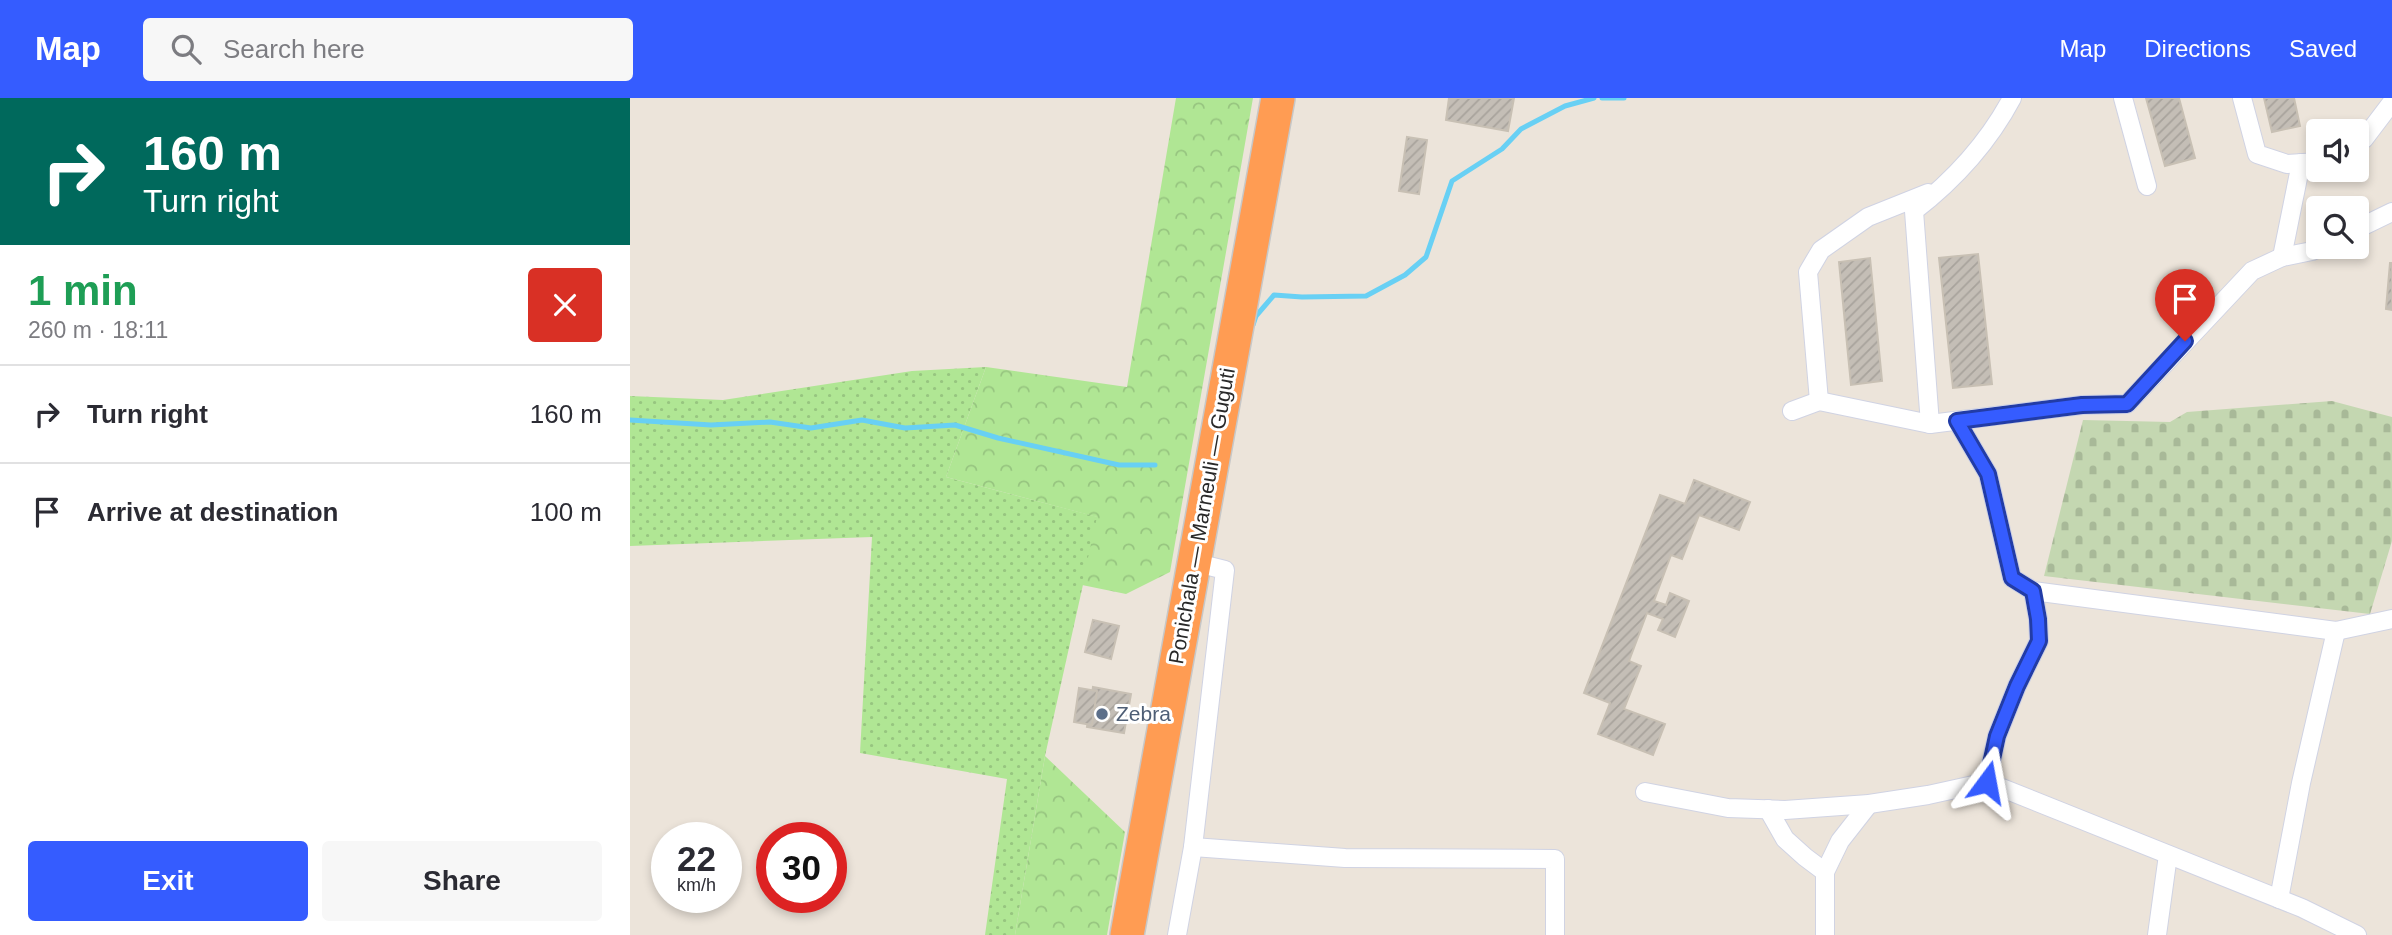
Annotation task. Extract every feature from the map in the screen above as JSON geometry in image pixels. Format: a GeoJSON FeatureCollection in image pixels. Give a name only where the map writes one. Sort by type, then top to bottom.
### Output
{"type":"FeatureCollection","features":[{"type":"Feature","properties":{"kind":"highway","name":"Ponichala — Marneuli — Guguti"},"geometry":{"type":"LineString","coordinates":[[1127,935],[1278,98]]}},
{"type":"Feature","properties":{"kind":"street"},"geometry":{"type":"LineString","coordinates":[[1995,129],[2012,98]]}},
{"type":"Feature","properties":{"kind":"street"},"geometry":{"type":"LineString","coordinates":[[1930,424],[1914,211],[1946,186],[2024,98]]}},
{"type":"Feature","properties":{"kind":"street"},"geometry":{"type":"LineString","coordinates":[[2123,98],[2147,186]]}},
{"type":"Feature","properties":{"kind":"street"},"geometry":{"type":"LineString","coordinates":[[2242,98],[2257,153],[2287,164],[2306,163]]}},
{"type":"Feature","properties":{"kind":"street"},"geometry":{"type":"LineString","coordinates":[[2369,132],[2392,102]]}},
{"type":"Feature","properties":{"kind":"street"},"geometry":{"type":"LineString","coordinates":[[2282,257],[2306,176]]}},
{"type":"Feature","properties":{"kind":"street"},"geometry":{"type":"LineString","coordinates":[[1819,401],[1808,272],[1821,250],[1868,217],[1946,186]]}},
{"type":"Feature","properties":{"kind":"street"},"geometry":{"type":"LineString","coordinates":[[2369,223],[2392,212]]}},
{"type":"Feature","properties":{"kind":"street"},"geometry":{"type":"LineString","coordinates":[[1792,411],[1819,401],[1930,424],[2082,405],[2127,404],[2252,271],[2282,257],[2306,252]]}},
{"type":"Feature","properties":{"kind":"street"},"geometry":{"type":"LineString","coordinates":[[1957,421],[1988,474],[2012,578],[2033,591],[2336,631],[2392,619]]}},
{"type":"Feature","properties":{"kind":"street"},"geometry":{"type":"LineString","coordinates":[[1177,935],[1193,847],[1225,570],[1193,562]]}},
{"type":"Feature","properties":{"kind":"street"},"geometry":{"type":"LineString","coordinates":[[1987,782],[1997,736],[2039,641],[2033,591]]}},
{"type":"Feature","properties":{"kind":"street"},"geometry":{"type":"LineString","coordinates":[[2279,899],[2301,783],[2336,631]]}},
{"type":"Feature","properties":{"kind":"street"},"geometry":{"type":"LineString","coordinates":[[1645,792],[1728,808],[1768,809],[1869,803],[1928,795],[1987,782],[2279,899],[2357,935]]}},
{"type":"Feature","properties":{"kind":"street"},"geometry":{"type":"LineString","coordinates":[[1825,935],[1825,872],[1840,841],[1869,803]]}},
{"type":"Feature","properties":{"kind":"street"},"geometry":{"type":"LineString","coordinates":[[1768,809],[1786,839],[1825,872]]}},
{"type":"Feature","properties":{"kind":"street"},"geometry":{"type":"LineString","coordinates":[[1193,847],[1345,858],[1555,859],[1555,935]]}},
{"type":"Feature","properties":{"kind":"street"},"geometry":{"type":"LineString","coordinates":[[2157,935],[2168,855]]}},
{"type":"Feature","properties":{"kind":"green space"},"geometry":{"type":"Polygon","coordinates":[[[1176,98],[1253,98],[1170,572],[1126,594],[1082,585],[1097,517],[946,477],[986,367],[1127,387],[1176,98]]]}},
{"type":"Feature","properties":{"kind":"green space"},"geometry":{"type":"Polygon","coordinates":[[[986,367],[946,477],[1098,517],[1045,756],[1015,935],[985,935],[1007,779],[860,753],[872,537],[630,546],[630,396],[723,400],[912,371],[986,367]]]}},
{"type":"Feature","properties":{"kind":"green space"},"geometry":{"type":"Polygon","coordinates":[[[2332,401],[2392,417],[2392,541],[2370,614],[2044,576],[2083,420],[2170,422],[2187,412],[2332,401]]]}},
{"type":"Feature","properties":{"kind":"green space"},"geometry":{"type":"Polygon","coordinates":[[[1045,756],[1125,832],[1107,935],[1015,935],[1045,756]]]}},
{"type":"Feature","properties":{"kind":"building"},"geometry":{"type":"Polygon","coordinates":[[[1449,98],[1514,98],[1508,131],[1446,120],[1449,98]]]}},
{"type":"Feature","properties":{"kind":"building"},"geometry":{"type":"Polygon","coordinates":[[[2146,98],[2179,98],[2195,158],[2165,166],[2146,98]]]}},
{"type":"Feature","properties":{"kind":"building"},"geometry":{"type":"Polygon","coordinates":[[[2264,98],[2294,98],[2300,126],[2272,132],[2264,98]]]}},
{"type":"Feature","properties":{"kind":"building"},"geometry":{"type":"Polygon","coordinates":[[[1407,137],[1427,140],[1419,194],[1399,191],[1407,137]]]}},
{"type":"Feature","properties":{"kind":"building"},"geometry":{"type":"Polygon","coordinates":[[[1978,254],[1992,384],[1953,388],[1939,258],[1978,254]]]}},
{"type":"Feature","properties":{"kind":"building"},"geometry":{"type":"Polygon","coordinates":[[[1870,258],[1882,381],[1851,385],[1839,262],[1870,258]]]}},
{"type":"Feature","properties":{"kind":"building"},"geometry":{"type":"Polygon","coordinates":[[[2392,263],[2392,310],[2386,309],[2392,263]]]}},
{"type":"Feature","properties":{"kind":"building"},"geometry":{"type":"Polygon","coordinates":[[[1694,480],[1750,502],[1739,530],[1699,515],[1682,559],[1671,555],[1654,601],[1666,605],[1670,593],[1689,601],[1675,637],[1658,630],[1663,619],[1647,613],[1629,661],[1641,666],[1624,709],[1665,724],[1653,755],[1598,734],[1610,703],[1584,693],[1660,495],[1685,504],[1694,480]]]}},
{"type":"Feature","properties":{"kind":"building"},"geometry":{"type":"Polygon","coordinates":[[[1093,620],[1119,626],[1111,659],[1085,652],[1093,620]]]}},
{"type":"Feature","properties":{"kind":"building"},"geometry":{"type":"Polygon","coordinates":[[[1093,687],[1131,694],[1124,733],[1087,727],[1093,687]]]}},
{"type":"Feature","properties":{"kind":"building"},"geometry":{"type":"Polygon","coordinates":[[[1079,688],[1097,691],[1092,725],[1074,722],[1079,688]]]}},
{"type":"Feature","properties":{"kind":"waterway"},"geometry":{"type":"LineString","coordinates":[[1253,325],[1256,316],[1274,295],[1366,296],[1405,275],[1426,257],[1452,181],[1502,149],[1521,129],[1565,106],[1594,98]]}},
{"type":"Feature","properties":{"kind":"waterway"},"geometry":{"type":"LineString","coordinates":[[1602,98],[1624,98]]}},
{"type":"Feature","properties":{"kind":"waterway"},"geometry":{"type":"LineString","coordinates":[[630,420],[711,425],[770,422],[811,428],[862,420],[905,428],[955,425],[998,438],[1119,465],[1155,465]]}},
{"type":"Feature","properties":{"kind":"place","name":"Zebra"},"geometry":{"type":"Point","coordinates":[1102,714]}},
{"type":"Feature","properties":{"kind":"route"},"geometry":{"type":"LineString","coordinates":[[1987,782],[1997,736],[2039,641],[2038,619],[2033,591],[2012,578],[1988,474],[1957,421],[2082,405],[2127,404],[2185,341]]}}]}
